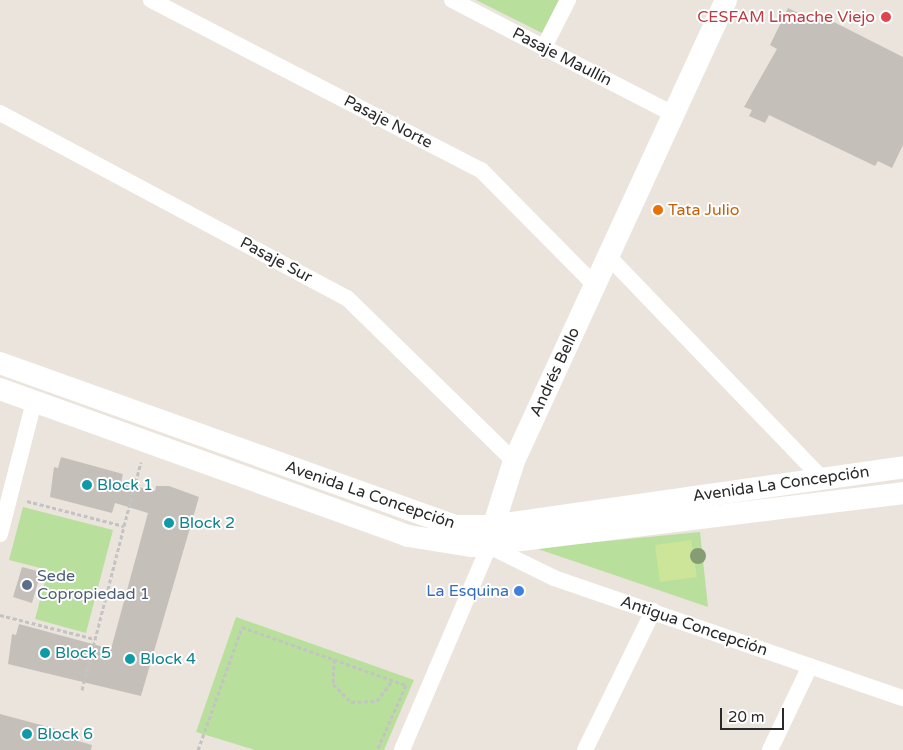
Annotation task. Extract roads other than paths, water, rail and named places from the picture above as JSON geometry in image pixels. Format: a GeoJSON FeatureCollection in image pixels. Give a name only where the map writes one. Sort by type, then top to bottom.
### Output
{"type":"FeatureCollection","features":[{"type":"Feature","properties":{"kind":"street","name":"Pasaje Norte"},"geometry":{"type":"LineString","coordinates":[[151,0],[481,170],[595,285]]}},
{"type":"Feature","properties":{"kind":"street","name":"Pasaje Maullín"},"geometry":{"type":"LineString","coordinates":[[452,0],[673,114]]}},
{"type":"Feature","properties":{"kind":"street"},"geometry":{"type":"LineString","coordinates":[[544,47],[568,0]]}},
{"type":"Feature","properties":{"kind":"street","name":"Andrés Bello"},"geometry":{"type":"LineString","coordinates":[[402,750],[490,536],[514,461],[726,0]]}},
{"type":"Feature","properties":{"kind":"street","name":"Pasaje Sur"},"geometry":{"type":"LineString","coordinates":[[0,113],[347,298],[514,461]]}},
{"type":"Feature","properties":{"kind":"street"},"geometry":{"type":"LineString","coordinates":[[608,256],[822,478]]}},
{"type":"Feature","properties":{"kind":"street","name":"Avenida La Concepción"},"geometry":{"type":"LineString","coordinates":[[0,363],[442,523],[490,536],[822,478],[903,466]]}},
{"type":"Feature","properties":{"kind":"street","name":"Avenida La Concepción"},"geometry":{"type":"LineString","coordinates":[[0,389],[408,536],[490,536],[903,493]]}},
{"type":"Feature","properties":{"kind":"street"},"geometry":{"type":"LineString","coordinates":[[0,534],[34,402]]}},
{"type":"Feature","properties":{"kind":"street","name":"Antigua Concepción"},"geometry":{"type":"LineString","coordinates":[[490,536],[554,578],[903,698]]}},
{"type":"Feature","properties":{"kind":"street"},"geometry":{"type":"LineString","coordinates":[[585,750],[653,611]]}},
{"type":"Feature","properties":{"kind":"street"},"geometry":{"type":"LineString","coordinates":[[770,750],[810,666]]}},
{"type":"Feature","properties":{"kind":"place","name":"CESFAM Limache Viejo"},"geometry":{"type":"Point","coordinates":[886,17]}},
{"type":"Feature","properties":{"kind":"place","name":"Tata Julio"},"geometry":{"type":"Point","coordinates":[658,210]}},
{"type":"Feature","properties":{"kind":"place","name":"Block 1"},"geometry":{"type":"Point","coordinates":[87,485]}},
{"type":"Feature","properties":{"kind":"place","name":"Block 2"},"geometry":{"type":"Point","coordinates":[169,523]}},
{"type":"Feature","properties":{"kind":"place","name":"Sede Copropiedad 1"},"geometry":{"type":"Point","coordinates":[27,585]}},
{"type":"Feature","properties":{"kind":"place","name":"La Esquina"},"geometry":{"type":"Point","coordinates":[519,591]}},
{"type":"Feature","properties":{"kind":"place","name":"Block 5"},"geometry":{"type":"Point","coordinates":[45,653]}},
{"type":"Feature","properties":{"kind":"place","name":"Block 4"},"geometry":{"type":"Point","coordinates":[130,659]}},
{"type":"Feature","properties":{"kind":"place","name":"Block 6"},"geometry":{"type":"Point","coordinates":[27,734]}}]}
